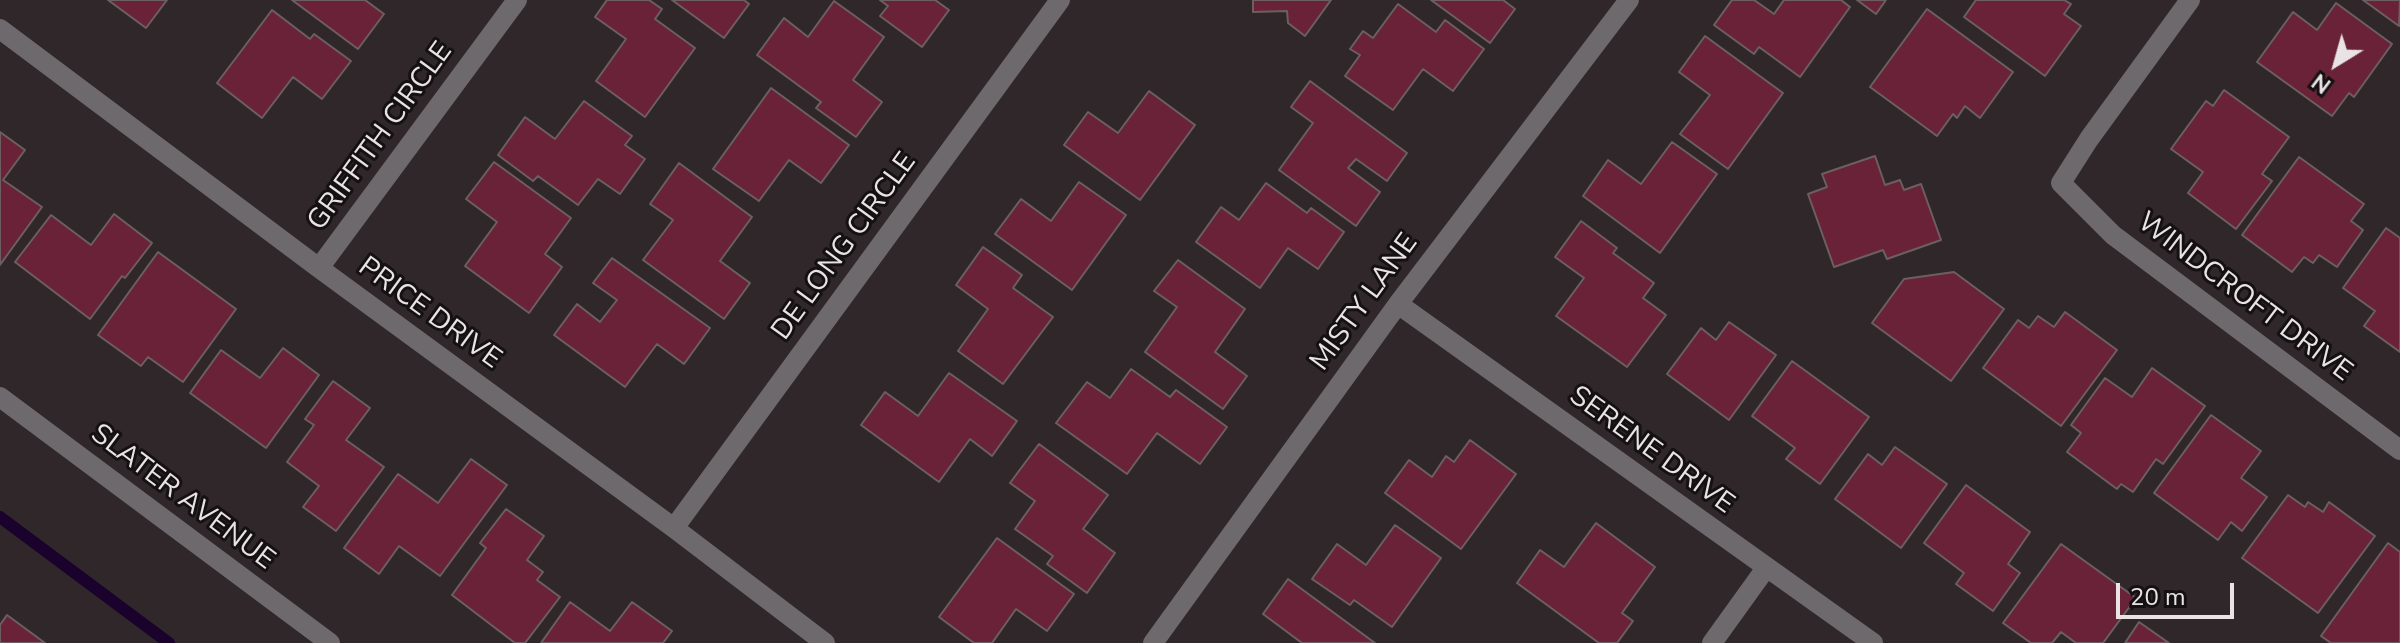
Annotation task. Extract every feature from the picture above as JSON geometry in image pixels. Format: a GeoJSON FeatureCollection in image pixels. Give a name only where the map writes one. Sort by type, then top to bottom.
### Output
{"type":"FeatureCollection","features":[{"type":"Feature","properties":{"kind":"street","name":"GRIFFITH CIRCLE"},"geometry":{"type":"LineString","coordinates":[[319,268],[517,0]]}},
{"type":"Feature","properties":{"kind":"street","name":"DE LONG CIRCLE"},"geometry":{"type":"LineString","coordinates":[[674,528],[1060,0]]}},
{"type":"Feature","properties":{"kind":"street","name":"MISTY LANE"},"geometry":{"type":"LineString","coordinates":[[1153,643],[1398,304],[1629,0]]}},
{"type":"Feature","properties":{"kind":"street","name":"WINDCROFT DRIVE"},"geometry":{"type":"LineString","coordinates":[[2190,0],[2089,139],[2061,183],[2113,235],[2400,450]]}},
{"type":"Feature","properties":{"kind":"street","name":"PRICE DRIVE"},"geometry":{"type":"LineString","coordinates":[[0,29],[825,643]]}},
{"type":"Feature","properties":{"kind":"street","name":"SERENE DRIVE"},"geometry":{"type":"LineString","coordinates":[[1398,304],[1873,643]]}},
{"type":"Feature","properties":{"kind":"street","name":"SLATER AVENUE"},"geometry":{"type":"LineString","coordinates":[[0,397],[330,643]]}},
{"type":"Feature","properties":{"kind":"street"},"geometry":{"type":"LineString","coordinates":[[1712,643],[1766,568]]}},
{"type":"Feature","properties":{"kind":"building"},"geometry":{"type":"Polygon","coordinates":[[[108,0],[167,0],[146,28],[108,0]]]}},
{"type":"Feature","properties":{"kind":"building"},"geometry":{"type":"Polygon","coordinates":[[[292,0],[365,0],[384,14],[358,49],[292,0]]]}},
{"type":"Feature","properties":{"kind":"building"},"geometry":{"type":"Polygon","coordinates":[[[607,0],[649,0],[662,9],[655,19],[695,48],[645,117],[596,81],[626,39],[595,17],[607,0]]]}},
{"type":"Feature","properties":{"kind":"building"},"geometry":{"type":"Polygon","coordinates":[[[672,0],[744,0],[749,4],[724,38],[672,0]]]}},
{"type":"Feature","properties":{"kind":"building"},"geometry":{"type":"Polygon","coordinates":[[[880,0],[935,0],[949,10],[922,47],[880,16],[888,6],[880,0]]]}},
{"type":"Feature","properties":{"kind":"building"},"geometry":{"type":"Polygon","coordinates":[[[1253,0],[1331,0],[1305,36],[1288,23],[1287,11],[1253,12],[1253,0]]]}},
{"type":"Feature","properties":{"kind":"building"},"geometry":{"type":"Polygon","coordinates":[[[1431,0],[1503,0],[1515,9],[1490,43],[1431,0]]]}},
{"type":"Feature","properties":{"kind":"building"},"geometry":{"type":"Polygon","coordinates":[[[1732,0],[1754,0],[1774,14],[1784,0],[1841,0],[1850,7],[1800,77],[1759,47],[1754,54],[1714,25],[1732,0]]]}},
{"type":"Feature","properties":{"kind":"building"},"geometry":{"type":"Polygon","coordinates":[[[1857,0],[1886,0],[1876,14],[1857,0]]]}},
{"type":"Feature","properties":{"kind":"building"},"geometry":{"type":"Polygon","coordinates":[[[1976,0],[2064,0],[2071,4],[2064,14],[2081,26],[2045,76],[1964,17],[1976,0]]]}},
{"type":"Feature","properties":{"kind":"building"},"geometry":{"type":"Polygon","coordinates":[[[2363,0],[2400,0],[2399,26],[2363,0]]]}},
{"type":"Feature","properties":{"kind":"building"},"geometry":{"type":"Polygon","coordinates":[[[834,1],[884,37],[853,80],[882,102],[856,137],[816,108],[821,102],[757,55],[784,18],[808,37],[834,1]]]}},
{"type":"Feature","properties":{"kind":"building"},"geometry":{"type":"Polygon","coordinates":[[[2336,3],[2392,44],[2354,97],[2349,93],[2332,116],[2257,62],[2293,12],[2317,30],[2336,3]]]}},
{"type":"Feature","properties":{"kind":"building"},"geometry":{"type":"Polygon","coordinates":[[[1398,4],[1436,32],[1445,20],[1484,49],[1453,91],[1423,69],[1393,110],[1345,76],[1360,55],[1350,49],[1363,31],[1373,38],[1398,4]]]}},
{"type":"Feature","properties":{"kind":"building"},"geometry":{"type":"Polygon","coordinates":[[[1927,9],[2013,72],[1980,118],[1965,106],[1957,118],[1953,114],[1937,136],[1870,87],[1927,9]]]}},
{"type":"Feature","properties":{"kind":"building"},"geometry":{"type":"Polygon","coordinates":[[[272,10],[310,39],[314,34],[351,61],[322,99],[293,77],[262,118],[217,83],[272,10]]]}},
{"type":"Feature","properties":{"kind":"building"},"geometry":{"type":"Polygon","coordinates":[[[1705,36],[1783,93],[1728,169],[1680,134],[1710,95],[1679,72],[1705,36]]]}},
{"type":"Feature","properties":{"kind":"building"},"geometry":{"type":"Polygon","coordinates":[[[1310,81],[1407,153],[1387,181],[1356,159],[1348,168],[1380,192],[1356,226],[1279,170],[1313,123],[1291,107],[1310,81]]]}},
{"type":"Feature","properties":{"kind":"building"},"geometry":{"type":"Polygon","coordinates":[[[771,88],[849,145],[821,183],[789,160],[759,201],[713,169],[771,88]]]}},
{"type":"Feature","properties":{"kind":"building"},"geometry":{"type":"Polygon","coordinates":[[[2224,90],[2289,137],[2262,174],[2272,181],[2236,229],[2188,193],[2203,172],[2171,149],[2206,101],[2213,106],[2224,90]]]}},
{"type":"Feature","properties":{"kind":"building"},"geometry":{"type":"Polygon","coordinates":[[[1149,91],[1195,125],[1140,200],[1064,145],[1088,112],[1118,133],[1149,91]]]}},
{"type":"Feature","properties":{"kind":"building"},"geometry":{"type":"Polygon","coordinates":[[[584,101],[632,136],[625,145],[645,159],[620,194],[598,179],[578,205],[538,176],[533,181],[498,155],[525,117],[555,139],[584,101]]]}},
{"type":"Feature","properties":{"kind":"building"},"geometry":{"type":"Polygon","coordinates":[[[0,132],[25,150],[3,180],[42,207],[0,265],[0,132]]]}},
{"type":"Feature","properties":{"kind":"building"},"geometry":{"type":"Polygon","coordinates":[[[1672,142],[1717,174],[1660,253],[1583,196],[1608,160],[1641,184],[1672,142]]]}},
{"type":"Feature","properties":{"kind":"building"},"geometry":{"type":"Polygon","coordinates":[[[1875,156],[1885,185],[1900,180],[1904,190],[1921,184],[1941,240],[1887,259],[1883,250],[1834,267],[1808,194],[1827,187],[1822,174],[1875,156]]]}},
{"type":"Feature","properties":{"kind":"building"},"geometry":{"type":"Polygon","coordinates":[[[2299,157],[2364,204],[2351,221],[2363,230],[2337,267],[2319,255],[2313,263],[2304,257],[2292,272],[2242,235],[2299,157]]]}},
{"type":"Feature","properties":{"kind":"building"},"geometry":{"type":"Polygon","coordinates":[[[494,162],[571,218],[545,254],[562,267],[529,313],[465,266],[497,222],[466,199],[494,162]]]}},
{"type":"Feature","properties":{"kind":"building"},"geometry":{"type":"Polygon","coordinates":[[[679,163],[752,217],[720,261],[750,283],[724,319],[643,260],[673,220],[650,204],[679,163]]]}},
{"type":"Feature","properties":{"kind":"building"},"geometry":{"type":"Polygon","coordinates":[[[1079,182],[1126,215],[1072,290],[995,234],[1021,199],[1051,221],[1079,182]]]}},
{"type":"Feature","properties":{"kind":"building"},"geometry":{"type":"Polygon","coordinates":[[[1266,183],[1307,213],[1311,208],[1344,232],[1318,269],[1288,248],[1260,288],[1196,242],[1221,207],[1239,220],[1266,183]]]}},
{"type":"Feature","properties":{"kind":"building"},"geometry":{"type":"Polygon","coordinates":[[[114,214],[152,243],[90,319],[15,262],[51,215],[91,245],[114,214]]]}},
{"type":"Feature","properties":{"kind":"building"},"geometry":{"type":"Polygon","coordinates":[[[1581,221],[1617,248],[1613,253],[1654,283],[1643,298],[1666,315],[1627,367],[1556,316],[1584,278],[1555,257],[1581,221]]]}},
{"type":"Feature","properties":{"kind":"building"},"geometry":{"type":"Polygon","coordinates":[[[2386,228],[2400,238],[2400,352],[2364,326],[2375,311],[2343,288],[2386,228]]]}},
{"type":"Feature","properties":{"kind":"building"},"geometry":{"type":"Polygon","coordinates":[[[983,247],[1022,275],[1013,288],[1053,317],[1003,384],[958,351],[988,309],[956,285],[983,247]]]}},
{"type":"Feature","properties":{"kind":"building"},"geometry":{"type":"Polygon","coordinates":[[[158,252],[236,309],[183,382],[148,357],[141,366],[98,335],[158,252]]]}},
{"type":"Feature","properties":{"kind":"building"},"geometry":{"type":"Polygon","coordinates":[[[612,258],[710,328],[684,364],[657,344],[625,387],[554,335],[577,304],[600,322],[617,300],[593,283],[612,258]]]}},
{"type":"Feature","properties":{"kind":"building"},"geometry":{"type":"Polygon","coordinates":[[[1178,260],[1245,309],[1215,352],[1247,376],[1223,409],[1145,352],[1177,307],[1154,291],[1178,260]]]}},
{"type":"Feature","properties":{"kind":"building"},"geometry":{"type":"Polygon","coordinates":[[[1954,272],[2004,309],[1951,381],[1872,323],[1904,279],[1954,272]]]}},
{"type":"Feature","properties":{"kind":"building"},"geometry":{"type":"Polygon","coordinates":[[[2065,312],[2117,350],[2061,426],[1983,368],[2018,320],[2029,328],[2038,316],[2054,327],[2065,312]]]}},
{"type":"Feature","properties":{"kind":"building"},"geometry":{"type":"Polygon","coordinates":[[[1729,322],[1776,355],[1729,420],[1667,374],[1701,328],[1716,340],[1729,322]]]}},
{"type":"Feature","properties":{"kind":"building"},"geometry":{"type":"Polygon","coordinates":[[[283,348],[319,375],[266,448],[190,393],[221,350],[260,378],[283,348]]]}},
{"type":"Feature","properties":{"kind":"building"},"geometry":{"type":"Polygon","coordinates":[[[1792,361],[1869,417],[1820,484],[1786,459],[1795,448],[1752,416],[1792,361]]]}},
{"type":"Feature","properties":{"kind":"building"},"geometry":{"type":"Polygon","coordinates":[[[2152,368],[2205,406],[2163,464],[2156,459],[2133,492],[2121,484],[2117,489],[2067,452],[2081,433],[2071,425],[2105,378],[2132,397],[2152,368]]]}},
{"type":"Feature","properties":{"kind":"building"},"geometry":{"type":"Polygon","coordinates":[[[1131,369],[1170,397],[1176,390],[1227,427],[1200,464],[1157,433],[1127,474],[1056,423],[1087,382],[1110,398],[1131,369]]]}},
{"type":"Feature","properties":{"kind":"building"},"geometry":{"type":"Polygon","coordinates":[[[949,373],[1017,421],[992,456],[970,439],[939,482],[861,425],[885,392],[918,416],[949,373]]]}},
{"type":"Feature","properties":{"kind":"building"},"geometry":{"type":"Polygon","coordinates":[[[333,381],[370,408],[346,440],[384,467],[336,531],[303,507],[319,486],[287,462],[314,425],[305,419],[333,381]]]}},
{"type":"Feature","properties":{"kind":"building"},"geometry":{"type":"Polygon","coordinates":[[[2211,415],[2261,451],[2241,478],[2267,497],[2242,531],[2231,522],[2218,540],[2154,493],[2211,415]]]}},
{"type":"Feature","properties":{"kind":"building"},"geometry":{"type":"Polygon","coordinates":[[[1470,440],[1516,474],[1461,549],[1385,493],[1409,460],[1432,477],[1446,456],[1454,462],[1470,440]]]}},
{"type":"Feature","properties":{"kind":"building"},"geometry":{"type":"Polygon","coordinates":[[[1039,444],[1108,495],[1083,529],[1115,553],[1087,593],[1047,564],[1053,556],[1015,529],[1035,501],[1010,483],[1039,444]]]}},
{"type":"Feature","properties":{"kind":"building"},"geometry":{"type":"Polygon","coordinates":[[[1895,447],[1947,484],[1901,548],[1835,499],[1868,454],[1882,465],[1895,447]]]}},
{"type":"Feature","properties":{"kind":"building"},"geometry":{"type":"Polygon","coordinates":[[[471,459],[507,485],[440,576],[399,546],[379,574],[344,548],[398,474],[438,503],[471,459]]]}},
{"type":"Feature","properties":{"kind":"building"},"geometry":{"type":"Polygon","coordinates":[[[1966,485],[2030,532],[2008,564],[2020,573],[1993,611],[1956,584],[1964,573],[1924,543],[1966,485]]]}},
{"type":"Feature","properties":{"kind":"building"},"geometry":{"type":"Polygon","coordinates":[[[2288,495],[2305,507],[2308,502],[2323,512],[2329,502],[2375,536],[2318,613],[2242,558],[2288,495]]]}},
{"type":"Feature","properties":{"kind":"building"},"geometry":{"type":"Polygon","coordinates":[[[506,509],[544,536],[527,560],[543,572],[537,580],[560,597],[525,643],[515,643],[452,595],[486,548],[480,543],[506,509]]]}},
{"type":"Feature","properties":{"kind":"building"},"geometry":{"type":"Polygon","coordinates":[[[1596,523],[1655,567],[1622,613],[1633,621],[1617,643],[1599,643],[1517,583],[1540,550],[1564,567],[1596,523]]]}},
{"type":"Feature","properties":{"kind":"building"},"geometry":{"type":"Polygon","coordinates":[[[1395,525],[1441,558],[1392,627],[1354,600],[1350,605],[1312,579],[1337,544],[1366,565],[1395,525]]]}},
{"type":"Feature","properties":{"kind":"building"},"geometry":{"type":"Polygon","coordinates":[[[997,538],[1074,594],[1047,631],[1016,609],[992,643],[974,643],[939,617],[997,538]]]}},
{"type":"Feature","properties":{"kind":"building"},"geometry":{"type":"Polygon","coordinates":[[[2388,543],[2400,552],[2400,643],[2331,643],[2321,636],[2388,543]]]}},
{"type":"Feature","properties":{"kind":"building"},"geometry":{"type":"Polygon","coordinates":[[[2061,544],[2136,598],[2103,643],[2076,643],[2061,632],[2052,643],[2031,643],[2003,623],[2061,544]]]}},
{"type":"Feature","properties":{"kind":"building"},"geometry":{"type":"Polygon","coordinates":[[[1288,579],[1375,643],[1302,643],[1263,614],[1288,579]]]}},
{"type":"Feature","properties":{"kind":"building"},"geometry":{"type":"Polygon","coordinates":[[[570,602],[610,631],[632,602],[672,631],[663,643],[541,643],[570,602]]]}},
{"type":"Feature","properties":{"kind":"building"},"geometry":{"type":"Polygon","coordinates":[[[7,615],[45,643],[0,643],[0,625],[7,615]]]}},
{"type":"Feature","properties":{"kind":"building"},"geometry":{"type":"Polygon","coordinates":[[[2139,622],[2169,643],[2125,643],[2139,622]]]}},
{"type":"Feature","properties":{"kind":"waterway"},"geometry":{"type":"LineString","coordinates":[[0,517],[169,643]]}}]}
